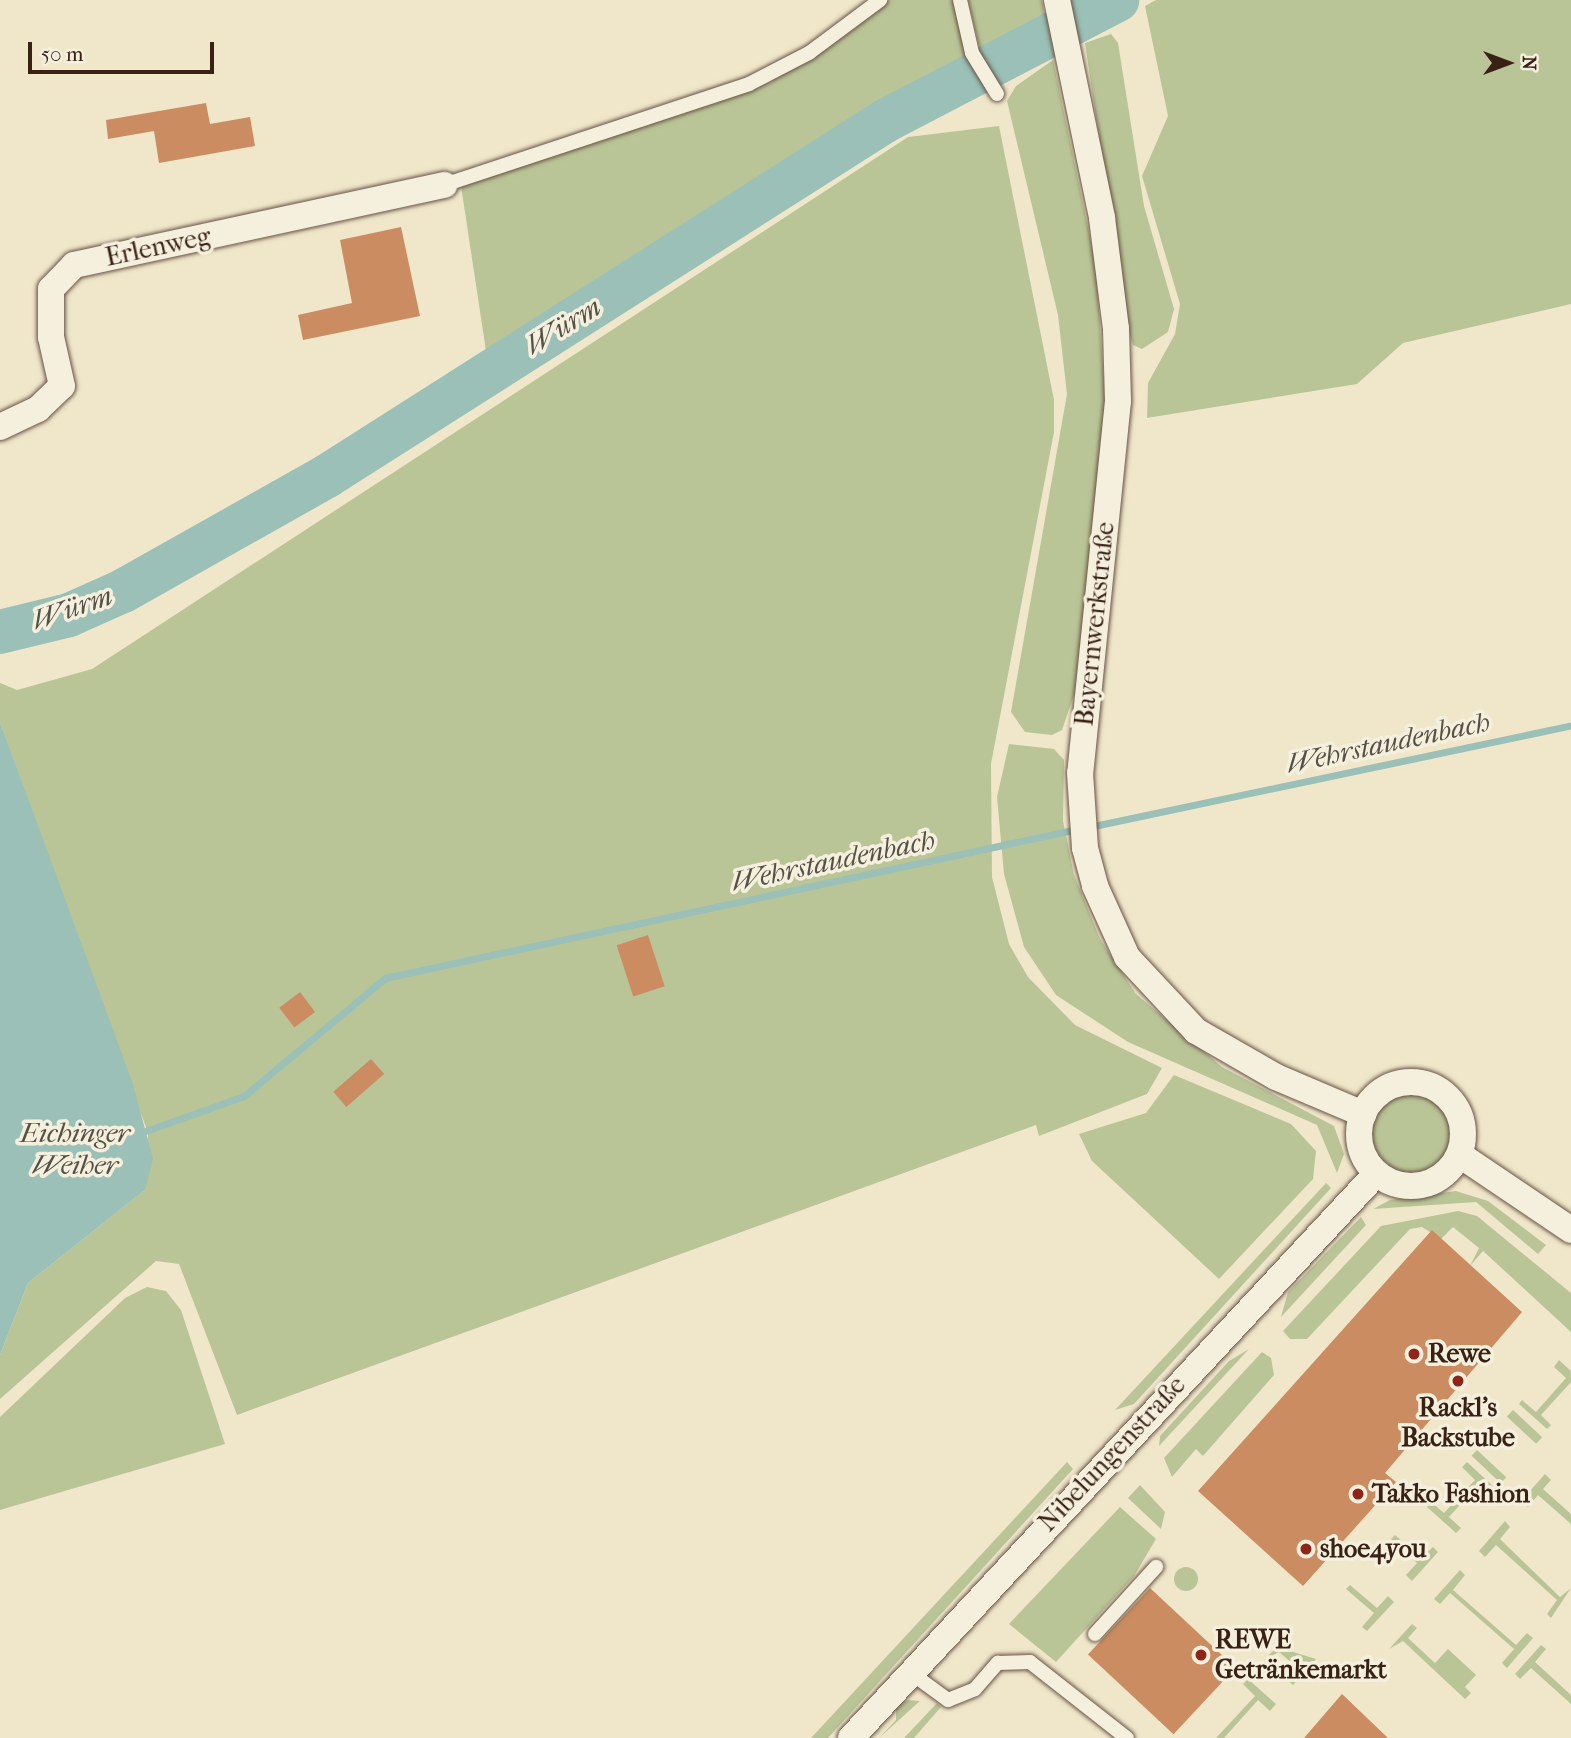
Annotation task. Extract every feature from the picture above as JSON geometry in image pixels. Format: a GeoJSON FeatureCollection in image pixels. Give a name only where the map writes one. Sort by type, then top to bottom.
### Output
{"type":"FeatureCollection","features":[{"type":"Feature","properties":{"kind":"street","name":"Bayernwerkstraße"},"geometry":{"type":"LineString","coordinates":[[1057,0],[1112,287],[1118,388],[1080,801],[1085,848],[1108,922],[1165,1003],[1224,1048],[1363,1114]]}},
{"type":"Feature","properties":{"kind":"street","name":"Erlenweg"},"geometry":{"type":"LineString","coordinates":[[0,427],[38,409],[62,386],[51,337],[51,289],[74,265],[444,185]]}},
{"type":"Feature","properties":{"kind":"street"},"geometry":{"type":"LineString","coordinates":[[1396,1084],[1430,1085],[1444,1093],[1462,1121],[1460,1155],[1450,1171],[1418,1187],[1376,1174],[1362,1152],[1363,1114],[1396,1084]]}},
{"type":"Feature","properties":{"kind":"street"},"geometry":{"type":"LineString","coordinates":[[1460,1155],[1571,1230]]}},
{"type":"Feature","properties":{"kind":"street","name":"Nibelungenstraße"},"geometry":{"type":"LineString","coordinates":[[851,1738],[1376,1174]]}},
{"type":"Feature","properties":{"kind":"lane"},"geometry":{"type":"LineString","coordinates":[[444,185],[749,83],[809,53],[880,0]]}},
{"type":"Feature","properties":{"kind":"lane"},"geometry":{"type":"LineString","coordinates":[[960,0],[972,53],[993,88]]}},
{"type":"Feature","properties":{"kind":"lane"},"geometry":{"type":"LineString","coordinates":[[1095,1634],[1156,1567]]}},
{"type":"Feature","properties":{"kind":"lane"},"geometry":{"type":"LineString","coordinates":[[911,1673],[948,1700],[975,1689],[998,1663],[1030,1662],[1127,1738]]}},
{"type":"Feature","properties":{"kind":"green space"},"geometry":{"type":"Polygon","coordinates":[[[889,0],[955,0],[967,58],[486,351],[461,186],[769,83],[889,0]]]}},
{"type":"Feature","properties":{"kind":"green space"},"geometry":{"type":"Polygon","coordinates":[[[968,0],[1042,0],[1049,50],[999,81],[980,49],[968,0]]]}},
{"type":"Feature","properties":{"kind":"green space"},"geometry":{"type":"Polygon","coordinates":[[[1156,0],[1571,0],[1571,304],[1403,343],[1357,384],[1147,418],[1148,383],[1175,334],[1180,304],[1142,176],[1168,116],[1145,6],[1156,0]]]}},
{"type":"Feature","properties":{"kind":"green space"},"geometry":{"type":"Polygon","coordinates":[[[1111,34],[1118,43],[1144,206],[1174,309],[1168,332],[1142,349],[1133,345],[1128,329],[1085,43],[1111,34]]]}},
{"type":"Feature","properties":{"kind":"green space"},"geometry":{"type":"Polygon","coordinates":[[[1053,60],[1096,266],[1105,401],[1076,689],[1062,730],[1052,735],[1025,732],[1011,712],[1067,394],[1058,315],[1007,101],[1016,86],[1053,60]]]}},
{"type":"Feature","properties":{"kind":"green space"},"geometry":{"type":"Polygon","coordinates":[[[999,126],[1054,400],[1054,432],[991,764],[992,877],[1009,944],[1028,977],[1075,1025],[1162,1068],[1147,1094],[1039,1136],[1036,1125],[237,1415],[179,1264],[156,1261],[0,1399],[0,1355],[28,1283],[145,1190],[148,1133],[0,722],[0,683],[17,690],[92,669],[908,137],[999,126]]]}},
{"type":"Feature","properties":{"kind":"green space"},"geometry":{"type":"Polygon","coordinates":[[[1009,744],[1054,749],[1064,760],[1063,821],[1074,875],[1100,939],[1136,994],[1222,1067],[1334,1126],[1344,1154],[1337,1173],[1317,1125],[1128,1042],[1056,995],[1024,947],[1004,874],[997,797],[1009,744]]]}},
{"type":"Feature","properties":{"kind":"green space"},"geometry":{"type":"Polygon","coordinates":[[[1174,1075],[1291,1124],[1316,1151],[1313,1179],[1219,1279],[1092,1161],[1079,1134],[1146,1113],[1174,1075]]]}},
{"type":"Feature","properties":{"kind":"green space"},"geometry":{"type":"Polygon","coordinates":[[[1411,1095],[1426,1098],[1439,1106],[1447,1119],[1450,1134],[1447,1149],[1439,1162],[1426,1170],[1411,1173],[1396,1170],[1383,1162],[1375,1149],[1372,1134],[1375,1119],[1383,1106],[1396,1098],[1411,1095]]]}},
{"type":"Feature","properties":{"kind":"green space"},"geometry":{"type":"Polygon","coordinates":[[[1326,1183],[1331,1188],[1134,1404],[1115,1410],[1326,1183]]]}},
{"type":"Feature","properties":{"kind":"green space"},"geometry":{"type":"Polygon","coordinates":[[[1456,1191],[1488,1201],[1546,1245],[1538,1254],[1476,1202],[1373,1209],[1390,1200],[1456,1191]]]}},
{"type":"Feature","properties":{"kind":"green space"},"geometry":{"type":"Polygon","coordinates":[[[1458,1211],[1477,1216],[1571,1293],[1571,1332],[1483,1251],[1470,1266],[1479,1248],[1453,1227],[1441,1239],[1422,1227],[1410,1229],[1307,1339],[1290,1339],[1283,1331],[1381,1226],[1458,1211]]]}},
{"type":"Feature","properties":{"kind":"green space"},"geometry":{"type":"Polygon","coordinates":[[[1361,1217],[1366,1225],[1281,1317],[1288,1292],[1361,1217]]]}},
{"type":"Feature","properties":{"kind":"green space"},"geometry":{"type":"Polygon","coordinates":[[[147,1287],[166,1291],[181,1310],[225,1444],[0,1510],[0,1417],[125,1298],[147,1287]]]}},
{"type":"Feature","properties":{"kind":"green space"},"geometry":{"type":"Polygon","coordinates":[[[1249,1349],[1159,1446],[1160,1436],[1229,1361],[1249,1349]]]}},
{"type":"Feature","properties":{"kind":"green space"},"geometry":{"type":"Polygon","coordinates":[[[1262,1352],[1271,1358],[1274,1375],[1203,1456],[1196,1449],[1172,1477],[1164,1458],[1262,1352]]]}},
{"type":"Feature","properties":{"kind":"green space"},"geometry":{"type":"Polygon","coordinates":[[[1559,1360],[1571,1371],[1571,1382],[1541,1415],[1551,1425],[1547,1429],[1519,1404],[1522,1400],[1536,1412],[1566,1378],[1554,1367],[1559,1360]]]}},
{"type":"Feature","properties":{"kind":"green space"},"geometry":{"type":"Polygon","coordinates":[[[1513,1410],[1542,1437],[1536,1444],[1507,1417],[1513,1410]]]}},
{"type":"Feature","properties":{"kind":"green space"},"geometry":{"type":"Polygon","coordinates":[[[1477,1450],[1506,1477],[1501,1483],[1472,1456],[1477,1450]]]}},
{"type":"Feature","properties":{"kind":"green space"},"geometry":{"type":"Polygon","coordinates":[[[1067,1462],[1073,1469],[828,1738],[811,1738],[1067,1462]]]}},
{"type":"Feature","properties":{"kind":"green space"},"geometry":{"type":"Polygon","coordinates":[[[1467,1462],[1496,1489],[1491,1494],[1480,1483],[1449,1517],[1461,1528],[1456,1533],[1427,1507],[1431,1502],[1444,1513],[1475,1480],[1462,1467],[1467,1462]]]}},
{"type":"Feature","properties":{"kind":"green space"},"geometry":{"type":"Polygon","coordinates":[[[1545,1474],[1551,1480],[1543,1489],[1571,1514],[1571,1524],[1538,1495],[1528,1507],[1521,1501],[1545,1474]]]}},
{"type":"Feature","properties":{"kind":"green space"},"geometry":{"type":"Polygon","coordinates":[[[1140,1485],[1165,1512],[1161,1529],[1128,1498],[1140,1485]]]}},
{"type":"Feature","properties":{"kind":"green space"},"geometry":{"type":"Polygon","coordinates":[[[1120,1507],[1156,1539],[1134,1576],[1056,1662],[1009,1624],[1120,1507]]]}},
{"type":"Feature","properties":{"kind":"green space"},"geometry":{"type":"Polygon","coordinates":[[[1505,1521],[1510,1527],[1500,1539],[1560,1597],[1571,1588],[1551,1618],[1547,1614],[1557,1600],[1496,1545],[1485,1557],[1479,1551],[1505,1521]]]}},
{"type":"Feature","properties":{"kind":"green space"},"geometry":{"type":"Polygon","coordinates":[[[1395,1535],[1421,1558],[1433,1547],[1438,1552],[1412,1581],[1406,1575],[1417,1563],[1391,1539],[1395,1535]]]}},
{"type":"Feature","properties":{"kind":"green space"},"geometry":{"type":"Polygon","coordinates":[[[1186,1567],[1195,1570],[1198,1579],[1195,1588],[1186,1591],[1177,1588],[1174,1579],[1177,1570],[1186,1567]]]}},
{"type":"Feature","properties":{"kind":"green space"},"geometry":{"type":"Polygon","coordinates":[[[1460,1570],[1465,1575],[1453,1590],[1516,1645],[1527,1633],[1533,1638],[1507,1668],[1502,1663],[1514,1649],[1450,1593],[1440,1604],[1434,1599],[1460,1570]]]}},
{"type":"Feature","properties":{"kind":"green space"},"geometry":{"type":"Polygon","coordinates":[[[1350,1585],[1377,1608],[1388,1596],[1394,1602],[1367,1631],[1362,1627],[1374,1613],[1346,1589],[1350,1585]]]}},
{"type":"Feature","properties":{"kind":"green space"},"geometry":{"type":"Polygon","coordinates":[[[1412,1624],[1417,1628],[1408,1638],[1435,1663],[1448,1649],[1476,1675],[1465,1687],[1471,1693],[1465,1699],[1403,1641],[1389,1649],[1412,1624]]]}},
{"type":"Feature","properties":{"kind":"green space"},"geometry":{"type":"Polygon","coordinates":[[[1541,1645],[1546,1649],[1535,1662],[1571,1695],[1571,1704],[1531,1668],[1520,1679],[1515,1674],[1541,1645]]]}},
{"type":"Feature","properties":{"kind":"green space"},"geometry":{"type":"Polygon","coordinates":[[[1277,1647],[1316,1659],[1293,1685],[1282,1676],[1293,1664],[1279,1652],[1264,1660],[1277,1647]]]}},
{"type":"Feature","properties":{"kind":"green space"},"geometry":{"type":"Polygon","coordinates":[[[1248,1679],[1276,1704],[1270,1711],[1258,1700],[1224,1738],[1216,1738],[1255,1696],[1243,1684],[1248,1679]]]}},
{"type":"Feature","properties":{"kind":"green space"},"geometry":{"type":"Polygon","coordinates":[[[908,1700],[920,1701],[879,1738],[896,1720],[896,1707],[908,1700]]]}},
{"type":"Feature","properties":{"kind":"green space"},"geometry":{"type":"Polygon","coordinates":[[[937,1703],[941,1707],[914,1738],[904,1738],[937,1703]]]}},
{"type":"Feature","properties":{"kind":"water","name":"Eichinger Weiher"},"geometry":{"type":"Polygon","coordinates":[[[0,722],[133,1084],[153,1159],[145,1190],[28,1283],[0,1355],[0,722]]]}},
{"type":"Feature","properties":{"kind":"building"},"geometry":{"type":"Polygon","coordinates":[[[206,103],[210,124],[250,117],[255,146],[159,163],[154,131],[108,139],[106,120],[206,103]]]}},
{"type":"Feature","properties":{"kind":"building"},"geometry":{"type":"Polygon","coordinates":[[[401,227],[420,316],[303,340],[298,315],[352,303],[340,240],[401,227]]]}},
{"type":"Feature","properties":{"kind":"building"},"geometry":{"type":"Polygon","coordinates":[[[648,935],[665,986],[633,997],[617,945],[648,935]]]}},
{"type":"Feature","properties":{"kind":"building"},"geometry":{"type":"Polygon","coordinates":[[[300,992],[315,1012],[294,1028],[279,1008],[300,992]]]}},
{"type":"Feature","properties":{"kind":"building"},"geometry":{"type":"Polygon","coordinates":[[[371,1059],[384,1074],[346,1107],[333,1092],[371,1059]]]}},
{"type":"Feature","properties":{"kind":"building"},"geometry":{"type":"Polygon","coordinates":[[[1432,1230],[1522,1312],[1385,1473],[1396,1482],[1303,1586],[1198,1491],[1432,1230]]]}},
{"type":"Feature","properties":{"kind":"building"},"geometry":{"type":"Polygon","coordinates":[[[1150,1588],[1236,1668],[1174,1734],[1088,1655],[1150,1588]]]}},
{"type":"Feature","properties":{"kind":"building"},"geometry":{"type":"Polygon","coordinates":[[[1342,1694],[1388,1738],[1304,1738],[1342,1694]]]}},
{"type":"Feature","properties":{"kind":"waterway","name":"Würm"},"geometry":{"type":"LineString","coordinates":[[0,632],[69,615],[123,591],[327,476],[885,121],[1117,0]]}},
{"type":"Feature","properties":{"kind":"waterway","name":"Wehrstaudenbach"},"geometry":{"type":"LineString","coordinates":[[1089,827],[1571,725]]}},
{"type":"Feature","properties":{"kind":"waterway","name":"Wehrstaudenbach"},"geometry":{"type":"LineString","coordinates":[[140,1133],[244,1096],[385,978],[1077,829]]}},
{"type":"Feature","properties":{"kind":"place","name":"Rewe"},"geometry":{"type":"Point","coordinates":[1414,1354]}},
{"type":"Feature","properties":{"kind":"place","name":"Rackl's Backstube"},"geometry":{"type":"Point","coordinates":[1458,1381]}},
{"type":"Feature","properties":{"kind":"place","name":"Takko Fashion"},"geometry":{"type":"Point","coordinates":[1358,1494]}},
{"type":"Feature","properties":{"kind":"place","name":"shoe4you"},"geometry":{"type":"Point","coordinates":[1306,1549]}},
{"type":"Feature","properties":{"kind":"place","name":"REWE Getränkemarkt"},"geometry":{"type":"Point","coordinates":[1201,1655]}}]}
